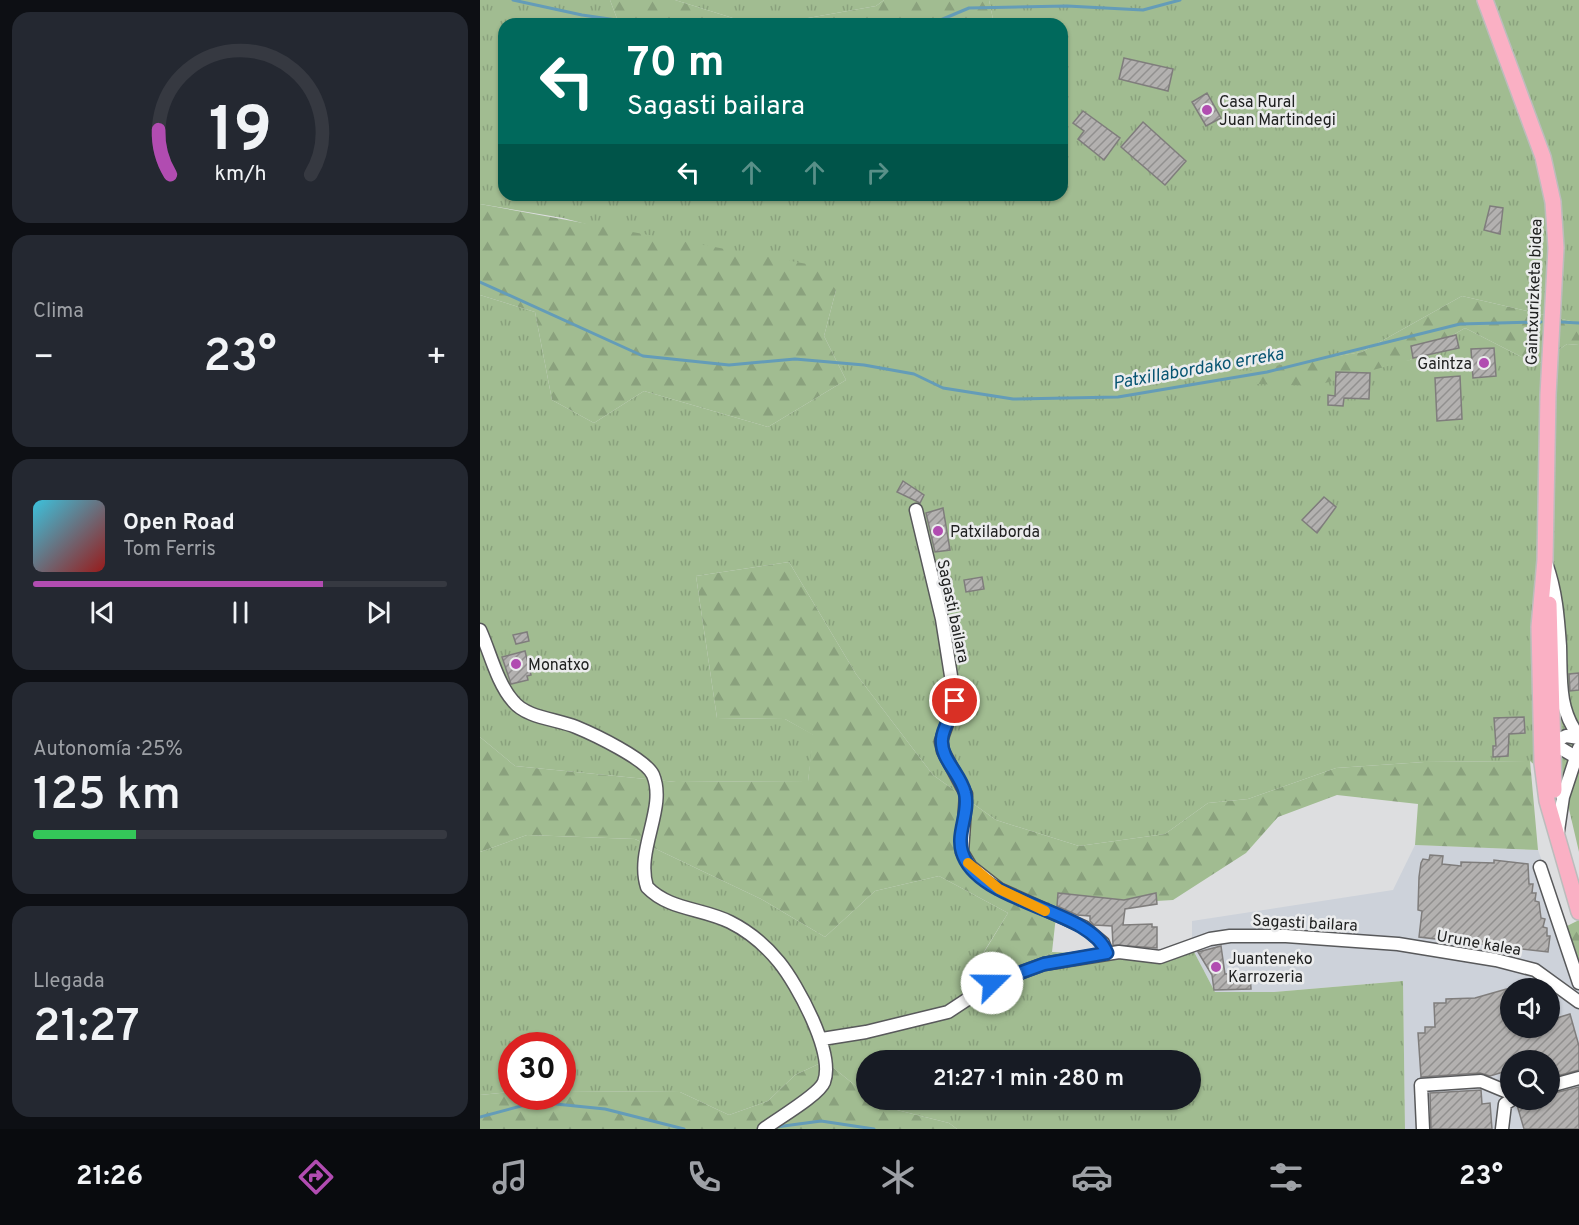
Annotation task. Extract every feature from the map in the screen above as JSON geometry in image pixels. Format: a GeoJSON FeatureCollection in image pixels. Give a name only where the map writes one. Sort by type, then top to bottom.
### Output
{"type":"FeatureCollection","features":[{"type":"Feature","properties":{"kind":"main road","name":"Gaintxurizketa bidea"},"geometry":{"type":"LineString","coordinates":[[1485,0],[1543,157],[1553,202],[1556,248],[1548,395],[1545,560],[1539,627],[1542,763],[1548,801],[1579,912]]}},
{"type":"Feature","properties":{"kind":"main road","name":"Gaintxurizketa bidea"},"geometry":{"type":"LineString","coordinates":[[1545,560],[1549,604],[1552,743],[1558,836]]}},
{"type":"Feature","properties":{"kind":"main road","name":"Gaintxurizketa bidea"},"geometry":{"type":"LineString","coordinates":[[1540,684],[1545,700],[1547,732],[1552,743]]}},
{"type":"Feature","properties":{"kind":"main road","name":"Gaintxurizketa bidea"},"geometry":{"type":"LineString","coordinates":[[1542,763],[1552,743]]}},
{"type":"Feature","properties":{"kind":"street","name":"Sagasti bailara"},"geometry":{"type":"LineString","coordinates":[[916,510],[942,619],[955,701],[941,741],[943,751],[966,794],[962,852],[971,867],[999,889],[1084,927],[1103,943],[1107,953]]}},
{"type":"Feature","properties":{"kind":"street"},"geometry":{"type":"LineString","coordinates":[[1545,560],[1557,604],[1562,700],[1568,718],[1579,737]]}},
{"type":"Feature","properties":{"kind":"street"},"geometry":{"type":"LineString","coordinates":[[480,630],[513,701],[527,712],[576,727],[610,744],[651,771],[656,787],[642,864],[647,887],[665,902],[729,922],[763,945],[779,962],[794,984],[822,1039],[827,1071],[824,1084],[764,1129]]}},
{"type":"Feature","properties":{"kind":"street"},"geometry":{"type":"LineString","coordinates":[[1552,743],[1566,736],[1579,737]]}},
{"type":"Feature","properties":{"kind":"street"},"geometry":{"type":"LineString","coordinates":[[1552,743],[1578,755],[1566,786],[1558,836]]}},
{"type":"Feature","properties":{"kind":"street"},"geometry":{"type":"LineString","coordinates":[[1566,786],[1579,775]]}},
{"type":"Feature","properties":{"kind":"street"},"geometry":{"type":"LineString","coordinates":[[1540,867],[1579,983]]}},
{"type":"Feature","properties":{"kind":"street","name":"Sagasti bailara"},"geometry":{"type":"LineString","coordinates":[[822,1039],[925,1019],[948,1012],[992,983],[1017,972],[1044,964],[1107,953],[1119,952],[1160,957],[1210,939],[1230,936],[1286,936],[1398,944]]}},
{"type":"Feature","properties":{"kind":"street","name":"Urune kalea"},"geometry":{"type":"LineString","coordinates":[[1398,944],[1496,960],[1535,970],[1579,1002]]}},
{"type":"Feature","properties":{"kind":"street"},"geometry":{"type":"LineString","coordinates":[[1560,1083],[1579,1078]]}},
{"type":"Feature","properties":{"kind":"street"},"geometry":{"type":"LineString","coordinates":[[1423,1129],[1421,1085],[1481,1081],[1500,1089]]}},
{"type":"Feature","properties":{"kind":"street"},"geometry":{"type":"LineString","coordinates":[[1502,1129],[1504,1110]]}},
{"type":"Feature","properties":{"kind":"shaded area"},"geometry":{"type":"Polygon","coordinates":[[[1415,845],[1538,850],[1579,965],[1579,1129],[1405,1129],[1403,981],[1274,992],[1215,992],[1192,948],[1192,921],[1393,890],[1415,845]]]}},
{"type":"Feature","properties":{"kind":"green space"},"geometry":{"type":"Polygon","coordinates":[[[480,0],[610,0],[617,18],[498,18],[498,201],[1068,201],[1068,18],[993,18],[989,0],[1579,0],[1579,323],[1462,296],[1362,352],[1251,371],[1410,360],[1465,328],[1537,365],[1567,344],[1579,345],[1579,852],[1565,792],[1530,761],[1424,762],[1336,768],[1248,799],[1208,803],[1165,834],[1079,846],[996,820],[933,775],[856,674],[789,562],[696,576],[717,718],[785,719],[814,735],[808,781],[676,782],[515,766],[480,737],[480,295],[535,312],[552,400],[594,423],[644,391],[768,427],[846,380],[824,336],[836,290],[563,218],[480,204],[480,0]]]}},
{"type":"Feature","properties":{"kind":"green space"},"geometry":{"type":"Polygon","coordinates":[[[610,0],[675,0],[733,18],[617,18],[610,0]]]}},
{"type":"Feature","properties":{"kind":"green space"},"geometry":{"type":"Polygon","coordinates":[[[675,0],[884,0],[876,6],[808,18],[733,18],[675,0]]]}},
{"type":"Feature","properties":{"kind":"green space"},"geometry":{"type":"Polygon","coordinates":[[[884,0],[989,0],[993,18],[808,18],[876,6],[884,0]]]}},
{"type":"Feature","properties":{"kind":"green space"},"geometry":{"type":"Polygon","coordinates":[[[480,204],[818,266],[836,290],[824,336],[846,380],[768,427],[644,391],[594,423],[552,400],[535,312],[480,295],[480,204]]]}},
{"type":"Feature","properties":{"kind":"green space"},"geometry":{"type":"Polygon","coordinates":[[[1462,296],[1579,323],[1579,345],[1567,344],[1537,365],[1465,328],[1410,360],[1314,386],[1257,384],[1250,370],[1362,352],[1462,296]]]}},
{"type":"Feature","properties":{"kind":"green space"},"geometry":{"type":"Polygon","coordinates":[[[789,562],[856,674],[933,775],[996,820],[1079,846],[1165,834],[1208,803],[1248,799],[1336,768],[1424,762],[1530,761],[1538,850],[1415,845],[1418,804],[1337,795],[1278,817],[1246,853],[1173,900],[1057,907],[1052,952],[987,992],[972,972],[1008,913],[939,876],[875,891],[825,937],[761,899],[635,839],[527,835],[480,852],[480,737],[515,766],[676,782],[808,781],[813,735],[785,719],[717,718],[696,576],[789,562]]]}},
{"type":"Feature","properties":{"kind":"green space"},"geometry":{"type":"Polygon","coordinates":[[[527,835],[635,839],[761,899],[825,937],[875,891],[939,876],[1008,913],[972,971],[987,992],[1052,952],[1124,955],[1192,948],[1215,992],[1274,992],[1403,981],[1405,1129],[957,1129],[949,1123],[897,1110],[1201,1110],[1201,1050],[856,1050],[856,1086],[825,1061],[795,1075],[768,1101],[729,1115],[680,1092],[576,1091],[576,1032],[498,1032],[498,1093],[480,1095],[480,852],[527,835]]]}},
{"type":"Feature","properties":{"kind":"green space"},"geometry":{"type":"Polygon","coordinates":[[[1579,920],[1579,965],[1565,927],[1579,920]]]}},
{"type":"Feature","properties":{"kind":"green space"},"geometry":{"type":"Polygon","coordinates":[[[825,1061],[856,1086],[856,1110],[897,1110],[949,1123],[957,1129],[480,1129],[480,1095],[498,1093],[498,1110],[576,1110],[576,1091],[680,1092],[729,1115],[768,1101],[795,1075],[825,1061]]]}},
{"type":"Feature","properties":{"kind":"building"},"geometry":{"type":"Polygon","coordinates":[[[1124,58],[1173,69],[1168,91],[1119,79],[1124,58]]]}},
{"type":"Feature","properties":{"kind":"building","name":"Casa Rural Juan Martindegi"},"geometry":{"type":"Polygon","coordinates":[[[1207,93],[1221,118],[1206,126],[1192,102],[1207,93]]]}},
{"type":"Feature","properties":{"kind":"building"},"geometry":{"type":"Polygon","coordinates":[[[1083,111],[1120,138],[1104,160],[1078,139],[1084,131],[1073,123],[1083,111]]]}},
{"type":"Feature","properties":{"kind":"building"},"geometry":{"type":"Polygon","coordinates":[[[1143,122],[1186,161],[1165,185],[1121,147],[1143,122]]]}},
{"type":"Feature","properties":{"kind":"building"},"geometry":{"type":"Polygon","coordinates":[[[1490,206],[1503,208],[1500,234],[1484,230],[1490,206]]]}},
{"type":"Feature","properties":{"kind":"building"},"geometry":{"type":"Polygon","coordinates":[[[1456,335],[1459,348],[1413,358],[1411,346],[1456,335]]]}},
{"type":"Feature","properties":{"kind":"building","name":"Gaintza"},"geometry":{"type":"Polygon","coordinates":[[[1494,348],[1496,376],[1473,378],[1471,349],[1494,348]]]}},
{"type":"Feature","properties":{"kind":"building"},"geometry":{"type":"Polygon","coordinates":[[[1336,372],[1370,373],[1369,399],[1344,398],[1343,406],[1328,405],[1328,395],[1335,396],[1336,372]]]}},
{"type":"Feature","properties":{"kind":"building"},"geometry":{"type":"Polygon","coordinates":[[[1460,376],[1462,419],[1437,421],[1435,378],[1460,376]]]}},
{"type":"Feature","properties":{"kind":"building"},"geometry":{"type":"Polygon","coordinates":[[[903,481],[924,495],[920,503],[897,492],[903,481]]]}},
{"type":"Feature","properties":{"kind":"building"},"geometry":{"type":"Polygon","coordinates":[[[1324,497],[1336,507],[1317,533],[1302,520],[1324,497]]]}},
{"type":"Feature","properties":{"kind":"building","name":"Patxilaborda"},"geometry":{"type":"Polygon","coordinates":[[[943,508],[950,550],[935,552],[926,513],[943,508]]]}},
{"type":"Feature","properties":{"kind":"building"},"geometry":{"type":"Polygon","coordinates":[[[982,577],[984,589],[966,592],[964,580],[982,577]]]}},
{"type":"Feature","properties":{"kind":"building"},"geometry":{"type":"Polygon","coordinates":[[[527,632],[529,641],[516,644],[513,635],[527,632]]]}},
{"type":"Feature","properties":{"kind":"building","name":"Monatxo"},"geometry":{"type":"Polygon","coordinates":[[[525,651],[531,675],[527,676],[528,680],[511,684],[502,657],[525,651]]]}},
{"type":"Feature","properties":{"kind":"building"},"geometry":{"type":"Polygon","coordinates":[[[1579,673],[1579,690],[1570,691],[1569,674],[1579,673]]]}},
{"type":"Feature","properties":{"kind":"building"},"geometry":{"type":"Polygon","coordinates":[[[1524,717],[1525,733],[1509,734],[1508,756],[1493,757],[1493,746],[1496,746],[1494,718],[1524,717]]]}},
{"type":"Feature","properties":{"kind":"building"},"geometry":{"type":"Polygon","coordinates":[[[1430,855],[1443,856],[1442,864],[1461,866],[1461,862],[1494,863],[1494,860],[1528,864],[1529,884],[1533,884],[1532,893],[1536,893],[1535,901],[1539,902],[1541,918],[1545,919],[1543,927],[1547,928],[1547,936],[1550,936],[1548,952],[1419,937],[1422,911],[1418,910],[1419,877],[1423,859],[1429,860],[1430,855]]]}},
{"type":"Feature","properties":{"kind":"building"},"geometry":{"type":"Polygon","coordinates":[[[1058,893],[1124,900],[1156,893],[1157,904],[1125,909],[1123,925],[1152,924],[1152,927],[1157,927],[1157,948],[1113,945],[1112,926],[1094,925],[1090,921],[1090,916],[1077,915],[1057,906],[1058,893]]]}},
{"type":"Feature","properties":{"kind":"building","name":"Juanteneko Karrozeria"},"geometry":{"type":"Polygon","coordinates":[[[1221,946],[1225,974],[1250,973],[1251,989],[1214,990],[1212,975],[1198,952],[1221,946]]]}},
{"type":"Feature","properties":{"kind":"building"},"geometry":{"type":"Polygon","coordinates":[[[1500,991],[1500,1038],[1560,1038],[1560,1017],[1570,1014],[1579,1046],[1579,1070],[1560,1075],[1560,1050],[1500,1050],[1500,1073],[1490,1076],[1480,1073],[1421,1077],[1418,1033],[1425,1033],[1425,1027],[1435,1027],[1434,1003],[1446,1003],[1446,999],[1475,998],[1500,991]]]}},
{"type":"Feature","properties":{"kind":"building"},"geometry":{"type":"Polygon","coordinates":[[[1579,1087],[1579,1129],[1524,1129],[1518,1110],[1560,1110],[1560,1092],[1579,1087]]]}},
{"type":"Feature","properties":{"kind":"building"},"geometry":{"type":"Polygon","coordinates":[[[1481,1090],[1482,1104],[1490,1103],[1492,1129],[1431,1129],[1430,1093],[1481,1090]]]}},
{"type":"Feature","properties":{"kind":"waterway"},"geometry":{"type":"LineString","coordinates":[[513,0],[603,18]]}},
{"type":"Feature","properties":{"kind":"waterway"},"geometry":{"type":"LineString","coordinates":[[945,18],[969,8],[1067,6],[1143,10],[1180,0]]}},
{"type":"Feature","properties":{"kind":"waterway","name":"Patxillabordako erreka"},"geometry":{"type":"LineString","coordinates":[[480,282],[643,356],[729,365],[795,359],[864,365],[914,374],[943,388],[1013,399],[1118,397],[1267,372],[1460,324],[1541,322]]}},
{"type":"Feature","properties":{"kind":"waterway","name":"Patxillabordako erreka"},"geometry":{"type":"LineString","coordinates":[[1561,322],[1579,323]]}},
{"type":"Feature","properties":{"kind":"waterway"},"geometry":{"type":"LineString","coordinates":[[480,1117],[536,1102],[605,1109],[684,1129]]}},
{"type":"Feature","properties":{"kind":"waterway"},"geometry":{"type":"LineString","coordinates":[[776,1127],[821,1121],[874,1129]]}},
{"type":"Feature","properties":{"kind":"slow traffic"},"geometry":{"type":"LineString","coordinates":[[968,863],[999,889],[1045,911]]}},
{"type":"Feature","properties":{"kind":"place","name":"Casa Rural Juan Martindegi"},"geometry":{"type":"Point","coordinates":[1207,110]}},
{"type":"Feature","properties":{"kind":"place","name":"Gaintza"},"geometry":{"type":"Point","coordinates":[1484,363]}},
{"type":"Feature","properties":{"kind":"place","name":"Patxilaborda"},"geometry":{"type":"Point","coordinates":[938,531]}},
{"type":"Feature","properties":{"kind":"place","name":"Monatxo"},"geometry":{"type":"Point","coordinates":[516,664]}},
{"type":"Feature","properties":{"kind":"place","name":"Juanteneko Karrozeria"},"geometry":{"type":"Point","coordinates":[1216,967]}},
{"type":"Feature","properties":{"kind":"route"},"geometry":{"type":"LineString","coordinates":[[955,701],[941,741],[943,751],[961,780],[966,794],[961,836],[962,852],[971,867],[999,889],[1028,904],[1084,927],[1096,935],[1103,943],[1107,953],[1044,964],[992,983]]}}]}
